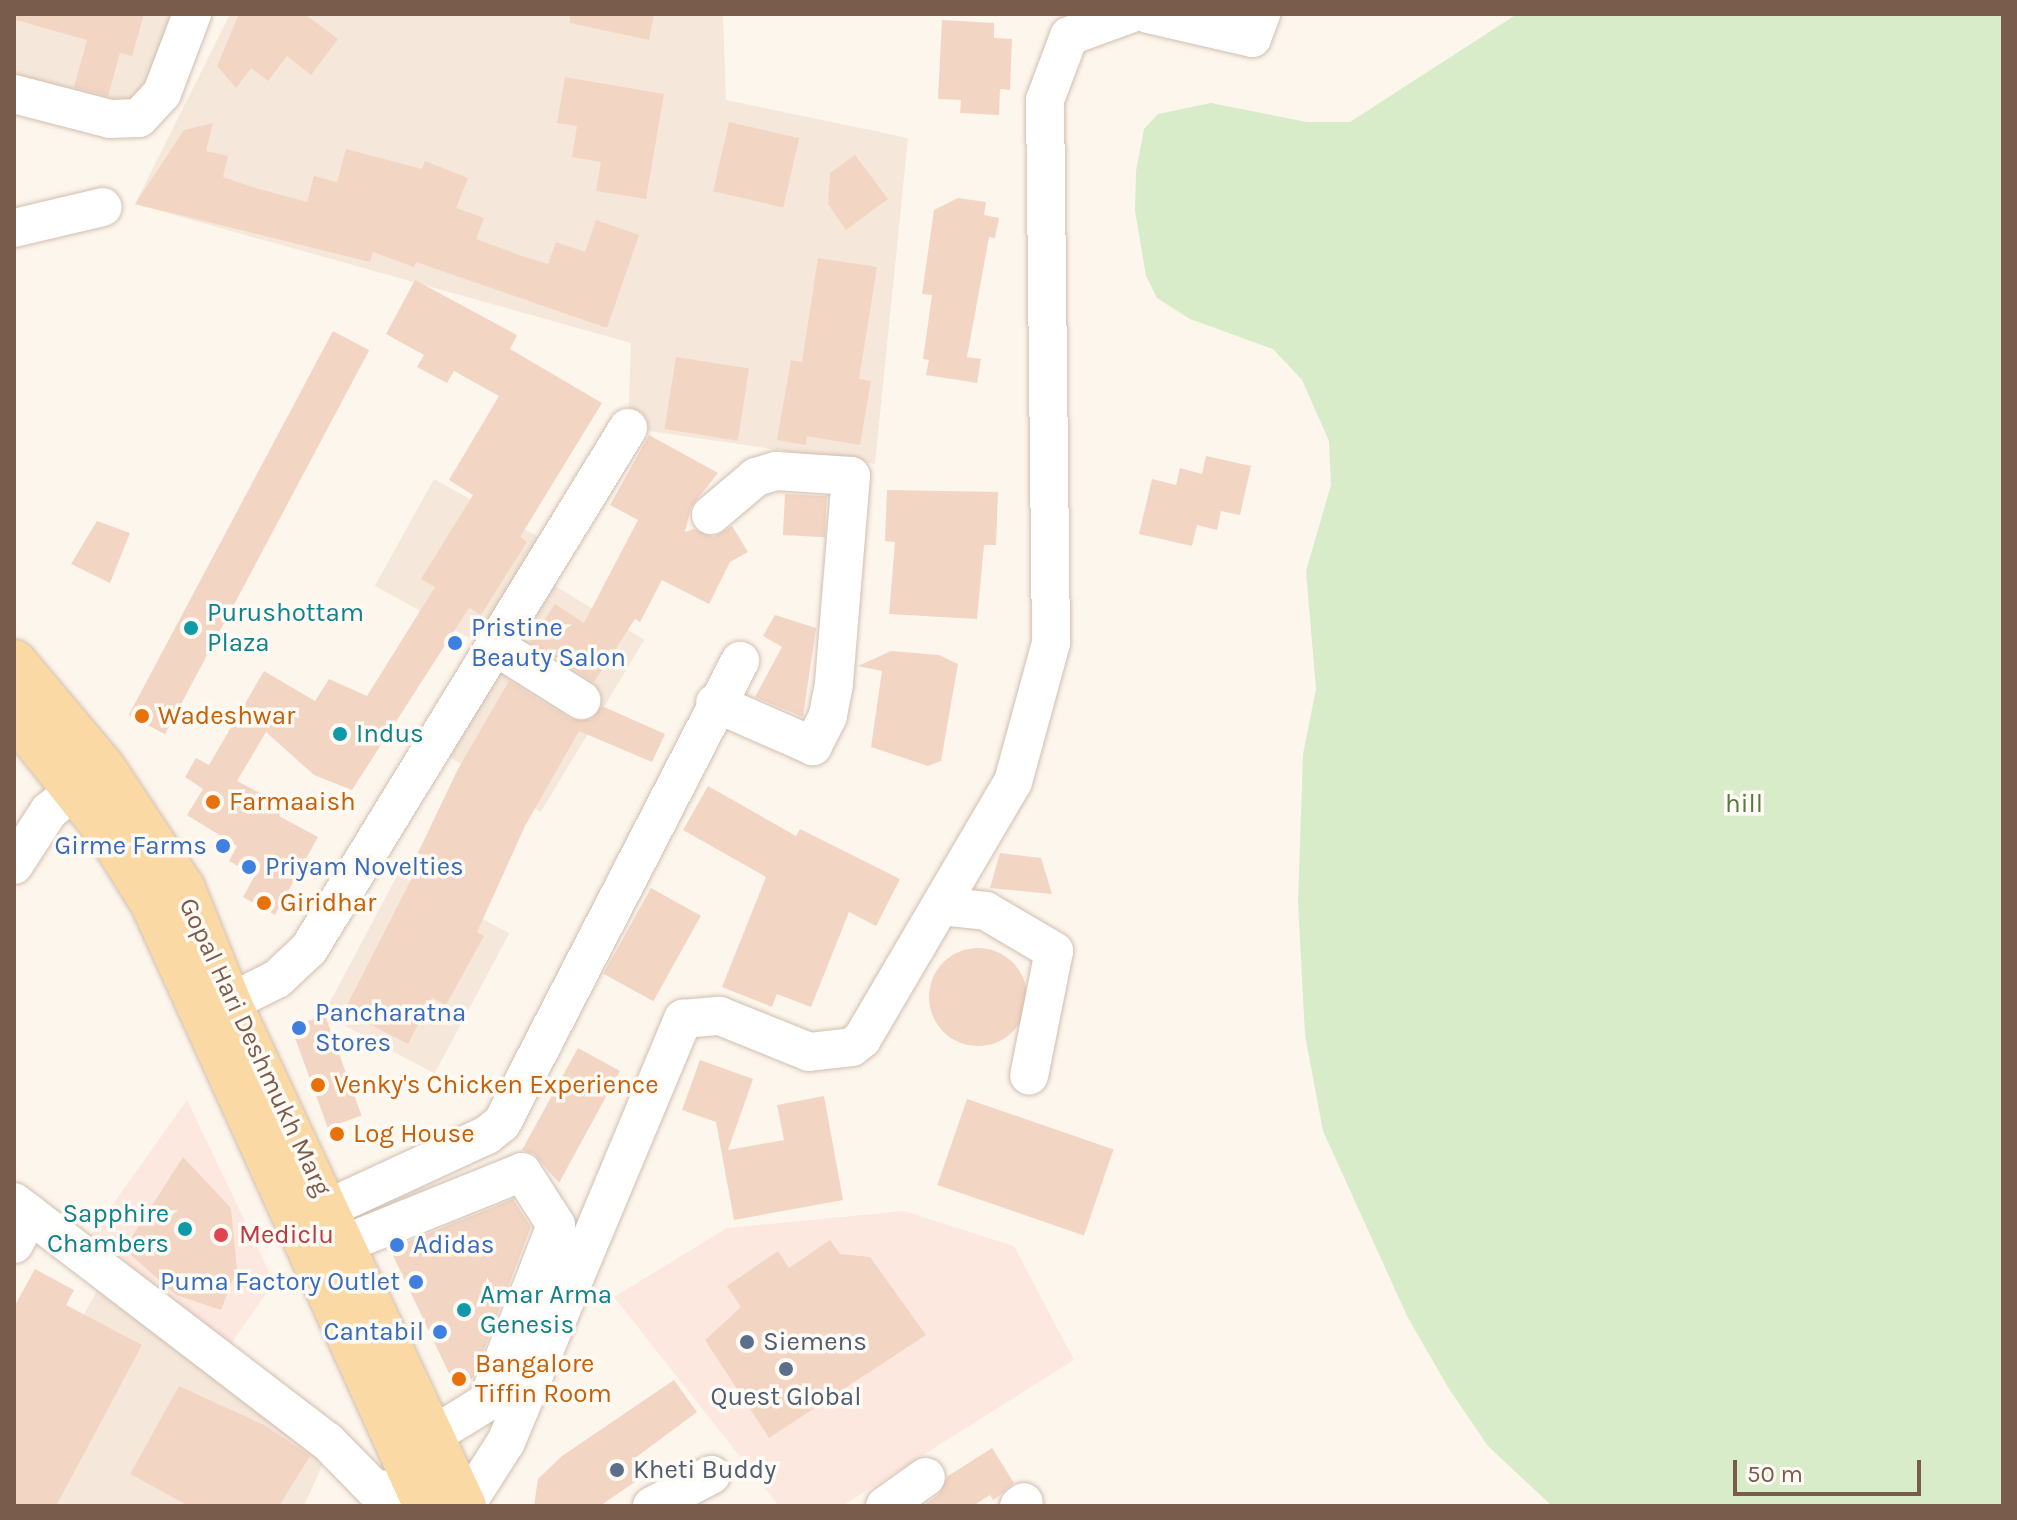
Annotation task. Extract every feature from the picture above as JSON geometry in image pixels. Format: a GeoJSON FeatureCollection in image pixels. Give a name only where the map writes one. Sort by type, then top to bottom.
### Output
{"type":"FeatureCollection","features":[{"type":"Feature","properties":{"kind":"main road","name":"Gopal Hari Deshmukh Marg"},"geometry":{"type":"LineString","coordinates":[[14,662],[103,768],[159,848],[183,889],[229,1003],[337,1226],[464,1506]]}},
{"type":"Feature","properties":{"kind":"main road","name":"Gopal Hari Deshmukh Marg"},"geometry":{"type":"LineString","coordinates":[[14,714],[76,789],[153,904],[423,1500]]}},
{"type":"Feature","properties":{"kind":"street"},"geometry":{"type":"LineString","coordinates":[[14,94],[110,119],[139,118],[162,93],[192,14]]}},
{"type":"Feature","properties":{"kind":"street"},"geometry":{"type":"LineString","coordinates":[[464,1506],[506,1442],[683,1019],[720,1016],[809,1052],[852,1047],[862,1039],[1013,782],[1051,643],[1045,100],[1069,36],[1130,14]]}},
{"type":"Feature","properties":{"kind":"street"},"geometry":{"type":"LineString","coordinates":[[1148,14],[1252,38],[1261,14]]}},
{"type":"Feature","properties":{"kind":"street"},"geometry":{"type":"LineString","coordinates":[[14,228],[103,207]]}},
{"type":"Feature","properties":{"kind":"street"},"geometry":{"type":"LineString","coordinates":[[229,1003],[277,979],[309,949],[628,428]]}},
{"type":"Feature","properties":{"kind":"street"},"geometry":{"type":"LineString","coordinates":[[711,515],[756,477],[776,471],[851,476],[834,684],[828,716],[813,746],[715,703]]}},
{"type":"Feature","properties":{"kind":"street"},"geometry":{"type":"LineString","coordinates":[[495,646],[581,700]]}},
{"type":"Feature","properties":{"kind":"street"},"geometry":{"type":"LineString","coordinates":[[337,1226],[502,1123],[715,703],[740,661]]}},
{"type":"Feature","properties":{"kind":"street"},"geometry":{"type":"LineString","coordinates":[[14,865],[49,811],[76,789]]}},
{"type":"Feature","properties":{"kind":"street"},"geometry":{"type":"LineString","coordinates":[[941,906],[986,911],[1054,951],[1029,1076]]}},
{"type":"Feature","properties":{"kind":"street"},"geometry":{"type":"LineString","coordinates":[[337,1226],[522,1172],[556,1225],[487,1402],[432,1436]]}},
{"type":"Feature","properties":{"kind":"street"},"geometry":{"type":"LineString","coordinates":[[19,1220],[327,1441],[373,1488],[423,1500]]}},
{"type":"Feature","properties":{"kind":"street"},"geometry":{"type":"LineString","coordinates":[[652,1506],[711,1475]]}},
{"type":"Feature","properties":{"kind":"street"},"geometry":{"type":"LineString","coordinates":[[885,1506],[926,1477]]}},
{"type":"Feature","properties":{"kind":"shaded area"},"geometry":{"type":"Polygon","coordinates":[[[14,14],[178,14],[146,93],[117,106],[14,76],[14,14]]]}},
{"type":"Feature","properties":{"kind":"shaded area"},"geometry":{"type":"Polygon","coordinates":[[[230,14],[723,14],[726,100],[908,138],[875,464],[628,428],[631,343],[135,204],[230,14]]]}},
{"type":"Feature","properties":{"kind":"shaded area"},"geometry":{"type":"Polygon","coordinates":[[[434,479],[549,543],[490,650],[375,586],[434,479]]]}},
{"type":"Feature","properties":{"kind":"shaded area"},"geometry":{"type":"Polygon","coordinates":[[[550,583],[644,640],[541,812],[446,755],[550,583]]]}},
{"type":"Feature","properties":{"kind":"shaded area"},"geometry":{"type":"Polygon","coordinates":[[[398,874],[509,933],[435,1074],[323,1014],[398,874]]]}},
{"type":"Feature","properties":{"kind":"shaded area","name":"Sapphire Chambers"},"geometry":{"type":"Polygon","coordinates":[[[187,1100],[274,1282],[226,1351],[86,1242],[187,1100]]]}},
{"type":"Feature","properties":{"kind":"shaded area"},"geometry":{"type":"Polygon","coordinates":[[[904,1211],[1014,1246],[1074,1360],[842,1506],[779,1506],[614,1297],[727,1228],[904,1211]]]}},
{"type":"Feature","properties":{"kind":"shaded area"},"geometry":{"type":"Polygon","coordinates":[[[104,1278],[329,1450],[304,1506],[14,1506],[14,1440],[104,1278]]]}},
{"type":"Feature","properties":{"kind":"green space","name":"hill"},"geometry":{"type":"Polygon","coordinates":[[[1517,14],[2003,14],[2003,1506],[1552,1506],[1488,1446],[1449,1389],[1407,1316],[1323,1131],[1305,1035],[1298,902],[1303,754],[1316,689],[1306,571],[1331,485],[1329,441],[1302,380],[1273,349],[1190,319],[1157,298],[1146,276],[1135,211],[1136,171],[1144,129],[1158,114],[1211,103],[1307,122],[1350,122],[1517,14]]]}},
{"type":"Feature","properties":{"kind":"building"},"geometry":{"type":"Polygon","coordinates":[[[17,14],[144,14],[132,56],[120,53],[108,96],[74,87],[87,40],[16,20],[17,14]]]}},
{"type":"Feature","properties":{"kind":"building"},"geometry":{"type":"Polygon","coordinates":[[[239,14],[305,14],[338,39],[311,75],[287,56],[268,81],[251,68],[236,88],[217,66],[239,14]]]}},
{"type":"Feature","properties":{"kind":"building"},"geometry":{"type":"Polygon","coordinates":[[[570,14],[654,14],[649,40],[570,23],[570,14]]]}},
{"type":"Feature","properties":{"kind":"building"},"geometry":{"type":"Polygon","coordinates":[[[942,20],[994,23],[994,38],[1012,39],[1010,90],[1000,89],[999,115],[960,113],[961,100],[938,99],[942,20]]]}},
{"type":"Feature","properties":{"kind":"building"},"geometry":{"type":"Polygon","coordinates":[[[565,77],[664,94],[646,199],[596,191],[601,162],[572,157],[577,126],[557,123],[565,77]]]}},
{"type":"Feature","properties":{"kind":"building"},"geometry":{"type":"Polygon","coordinates":[[[729,122],[799,138],[783,207],[713,191],[729,122]]]}},
{"type":"Feature","properties":{"kind":"building"},"geometry":{"type":"Polygon","coordinates":[[[213,123],[206,151],[228,156],[223,177],[307,202],[314,176],[337,182],[346,149],[422,169],[425,161],[468,178],[456,208],[484,218],[476,239],[548,264],[556,242],[585,252],[596,220],[639,235],[607,328],[416,262],[414,267],[373,252],[370,262],[135,204],[184,130],[213,123]]]}},
{"type":"Feature","properties":{"kind":"building"},"geometry":{"type":"Polygon","coordinates":[[[855,155],[888,199],[846,230],[828,204],[830,173],[855,155]]]}},
{"type":"Feature","properties":{"kind":"building"},"geometry":{"type":"Polygon","coordinates":[[[958,198],[986,202],[984,215],[999,218],[995,238],[989,237],[967,357],[981,359],[977,383],[926,375],[929,360],[923,359],[932,295],[922,294],[934,210],[958,198]]]}},
{"type":"Feature","properties":{"kind":"building"},"geometry":{"type":"Polygon","coordinates":[[[818,258],[877,267],[859,379],[871,381],[860,445],[807,436],[806,445],[777,440],[791,360],[802,362],[818,258]]]}},
{"type":"Feature","properties":{"kind":"building"},"geometry":{"type":"Polygon","coordinates":[[[415,280],[517,335],[510,349],[602,403],[520,537],[527,542],[481,615],[469,608],[352,790],[314,775],[266,732],[237,781],[284,806],[279,816],[318,837],[275,915],[243,897],[255,875],[229,861],[237,846],[187,815],[203,789],[185,777],[196,758],[209,765],[264,671],[315,701],[329,679],[367,696],[435,587],[421,579],[473,495],[449,480],[499,396],[454,371],[447,383],[417,367],[424,355],[386,334],[415,280]]]}},
{"type":"Feature","properties":{"kind":"building"},"geometry":{"type":"Polygon","coordinates":[[[333,331],[369,350],[165,734],[129,715],[333,331]]]}},
{"type":"Feature","properties":{"kind":"building"},"geometry":{"type":"Polygon","coordinates":[[[676,357],[749,369],[738,441],[665,429],[676,357]]]}},
{"type":"Feature","properties":{"kind":"building"},"geometry":{"type":"Polygon","coordinates":[[[649,435],[718,473],[691,507],[685,532],[694,529],[714,537],[732,526],[748,552],[730,562],[709,604],[662,580],[640,622],[635,619],[594,682],[530,642],[555,604],[584,623],[638,520],[610,505],[649,435]]]}},
{"type":"Feature","properties":{"kind":"building"},"geometry":{"type":"Polygon","coordinates":[[[1206,456],[1251,466],[1240,515],[1221,511],[1217,530],[1197,525],[1192,546],[1139,534],[1152,479],[1176,485],[1180,468],[1202,474],[1206,456]]]}},
{"type":"Feature","properties":{"kind":"building"},"geometry":{"type":"Polygon","coordinates":[[[887,490],[998,492],[996,545],[984,545],[977,619],[889,614],[895,542],[885,541],[887,490]]]}},
{"type":"Feature","properties":{"kind":"building"},"geometry":{"type":"Polygon","coordinates":[[[785,494],[827,496],[825,537],[783,535],[785,494]]]}},
{"type":"Feature","properties":{"kind":"building"},"geometry":{"type":"Polygon","coordinates":[[[97,521],[130,533],[110,583],[71,564],[97,521]]]}},
{"type":"Feature","properties":{"kind":"building"},"geometry":{"type":"Polygon","coordinates":[[[775,615],[816,628],[803,717],[755,697],[782,647],[763,636],[775,615]]]}},
{"type":"Feature","properties":{"kind":"building"},"geometry":{"type":"Polygon","coordinates":[[[891,651],[939,655],[958,664],[941,761],[928,766],[871,747],[882,671],[858,666],[891,651]]]}},
{"type":"Feature","properties":{"kind":"building"},"geometry":{"type":"Polygon","coordinates":[[[509,681],[570,719],[591,720],[602,706],[665,734],[652,762],[579,731],[525,826],[477,932],[484,936],[446,1005],[432,998],[408,1044],[344,1011],[419,864],[414,861],[458,769],[509,681]]]}},
{"type":"Feature","properties":{"kind":"building"},"geometry":{"type":"Polygon","coordinates":[[[708,786],[796,836],[800,829],[900,879],[876,926],[849,912],[811,1007],[777,994],[772,1007],[722,987],[766,877],[683,830],[708,786]]]}},
{"type":"Feature","properties":{"kind":"building"},"geometry":{"type":"Polygon","coordinates":[[[1000,853],[1041,858],[1052,894],[990,888],[1000,853]]]}},
{"type":"Feature","properties":{"kind":"building"},"geometry":{"type":"Polygon","coordinates":[[[651,888],[701,916],[653,1001],[603,974],[651,888]]]}},
{"type":"Feature","properties":{"kind":"building"},"geometry":{"type":"Polygon","coordinates":[[[978,948],[997,951],[1013,962],[1024,978],[1027,997],[1024,1016],[1013,1032],[997,1043],[978,1046],[959,1043],[943,1032],[932,1016],[929,997],[932,978],[943,962],[959,951],[978,948]]]}},
{"type":"Feature","properties":{"kind":"building"},"geometry":{"type":"Polygon","coordinates":[[[325,1015],[362,1116],[328,1128],[291,1027],[325,1015]]]}},
{"type":"Feature","properties":{"kind":"building"},"geometry":{"type":"Polygon","coordinates":[[[578,1048],[620,1071],[559,1183],[534,1154],[522,1150],[578,1048]]]}},
{"type":"Feature","properties":{"kind":"building"},"geometry":{"type":"Polygon","coordinates":[[[700,1060],[753,1079],[728,1150],[784,1140],[777,1105],[824,1096],[843,1200],[734,1220],[716,1122],[682,1110],[700,1060]]]}},
{"type":"Feature","properties":{"kind":"building"},"geometry":{"type":"Polygon","coordinates":[[[967,1099],[1114,1149],[1084,1236],[937,1185],[967,1099]]]}},
{"type":"Feature","properties":{"kind":"building","name":"Sapphire Chambers"},"geometry":{"type":"Polygon","coordinates":[[[183,1157],[231,1208],[237,1269],[221,1310],[176,1295],[124,1249],[183,1157]]]}},
{"type":"Feature","properties":{"kind":"building","name":"Amar Arma Genesis"},"geometry":{"type":"Polygon","coordinates":[[[513,1199],[531,1227],[473,1378],[455,1386],[390,1249],[513,1199]]]}},
{"type":"Feature","properties":{"kind":"building"},"geometry":{"type":"Polygon","coordinates":[[[830,1240],[840,1254],[870,1257],[926,1335],[769,1438],[705,1340],[741,1307],[727,1286],[778,1251],[789,1268],[830,1240]]]}},
{"type":"Feature","properties":{"kind":"building"},"geometry":{"type":"Polygon","coordinates":[[[35,1269],[74,1290],[66,1305],[142,1345],[56,1506],[14,1506],[14,1307],[35,1269]]]}},
{"type":"Feature","properties":{"kind":"building"},"geometry":{"type":"Polygon","coordinates":[[[674,1380],[697,1412],[631,1461],[642,1477],[600,1506],[534,1506],[538,1479],[562,1456],[674,1380]]]}},
{"type":"Feature","properties":{"kind":"building"},"geometry":{"type":"Polygon","coordinates":[[[179,1386],[264,1425],[310,1456],[279,1506],[189,1506],[130,1474],[179,1386]]]}},
{"type":"Feature","properties":{"kind":"building"},"geometry":{"type":"Polygon","coordinates":[[[992,1448],[1014,1483],[1000,1495],[993,1500],[990,1495],[973,1506],[923,1506],[939,1494],[948,1476],[992,1448]]]}},
{"type":"Feature","properties":{"kind":"place","name":"Purushottam Plaza"},"geometry":{"type":"Point","coordinates":[191,628]}},
{"type":"Feature","properties":{"kind":"place","name":"Pristine Beauty Salon"},"geometry":{"type":"Point","coordinates":[455,643]}},
{"type":"Feature","properties":{"kind":"place","name":"Wadeshwar"},"geometry":{"type":"Point","coordinates":[142,716]}},
{"type":"Feature","properties":{"kind":"place","name":"Indus"},"geometry":{"type":"Point","coordinates":[340,734]}},
{"type":"Feature","properties":{"kind":"place","name":"Farmaaish"},"geometry":{"type":"Point","coordinates":[213,802]}},
{"type":"Feature","properties":{"kind":"place","name":"Girme Farms"},"geometry":{"type":"Point","coordinates":[223,846]}},
{"type":"Feature","properties":{"kind":"place","name":"Priyam Novelties"},"geometry":{"type":"Point","coordinates":[249,867]}},
{"type":"Feature","properties":{"kind":"place","name":"Giridhar"},"geometry":{"type":"Point","coordinates":[264,903]}},
{"type":"Feature","properties":{"kind":"place","name":"Pancharatna Stores"},"geometry":{"type":"Point","coordinates":[299,1028]}},
{"type":"Feature","properties":{"kind":"place","name":"Venky's Chicken Experience"},"geometry":{"type":"Point","coordinates":[318,1085]}},
{"type":"Feature","properties":{"kind":"place","name":"Log House"},"geometry":{"type":"Point","coordinates":[337,1134]}},
{"type":"Feature","properties":{"kind":"place","name":"Sapphire Chambers"},"geometry":{"type":"Point","coordinates":[185,1229]}},
{"type":"Feature","properties":{"kind":"place","name":"Mediclu"},"geometry":{"type":"Point","coordinates":[221,1235]}},
{"type":"Feature","properties":{"kind":"place","name":"Adidas"},"geometry":{"type":"Point","coordinates":[397,1245]}},
{"type":"Feature","properties":{"kind":"place","name":"Puma Factory Outlet"},"geometry":{"type":"Point","coordinates":[416,1282]}},
{"type":"Feature","properties":{"kind":"place","name":"Amar Arma Genesis"},"geometry":{"type":"Point","coordinates":[464,1310]}},
{"type":"Feature","properties":{"kind":"place","name":"Cantabil"},"geometry":{"type":"Point","coordinates":[440,1332]}},
{"type":"Feature","properties":{"kind":"place","name":"Siemens"},"geometry":{"type":"Point","coordinates":[747,1342]}},
{"type":"Feature","properties":{"kind":"place","name":"Quest Global"},"geometry":{"type":"Point","coordinates":[786,1369]}},
{"type":"Feature","properties":{"kind":"place","name":"Bangalore Tiffin Room"},"geometry":{"type":"Point","coordinates":[459,1379]}},
{"type":"Feature","properties":{"kind":"place","name":"Kheti Buddy"},"geometry":{"type":"Point","coordinates":[617,1470]}}]}
